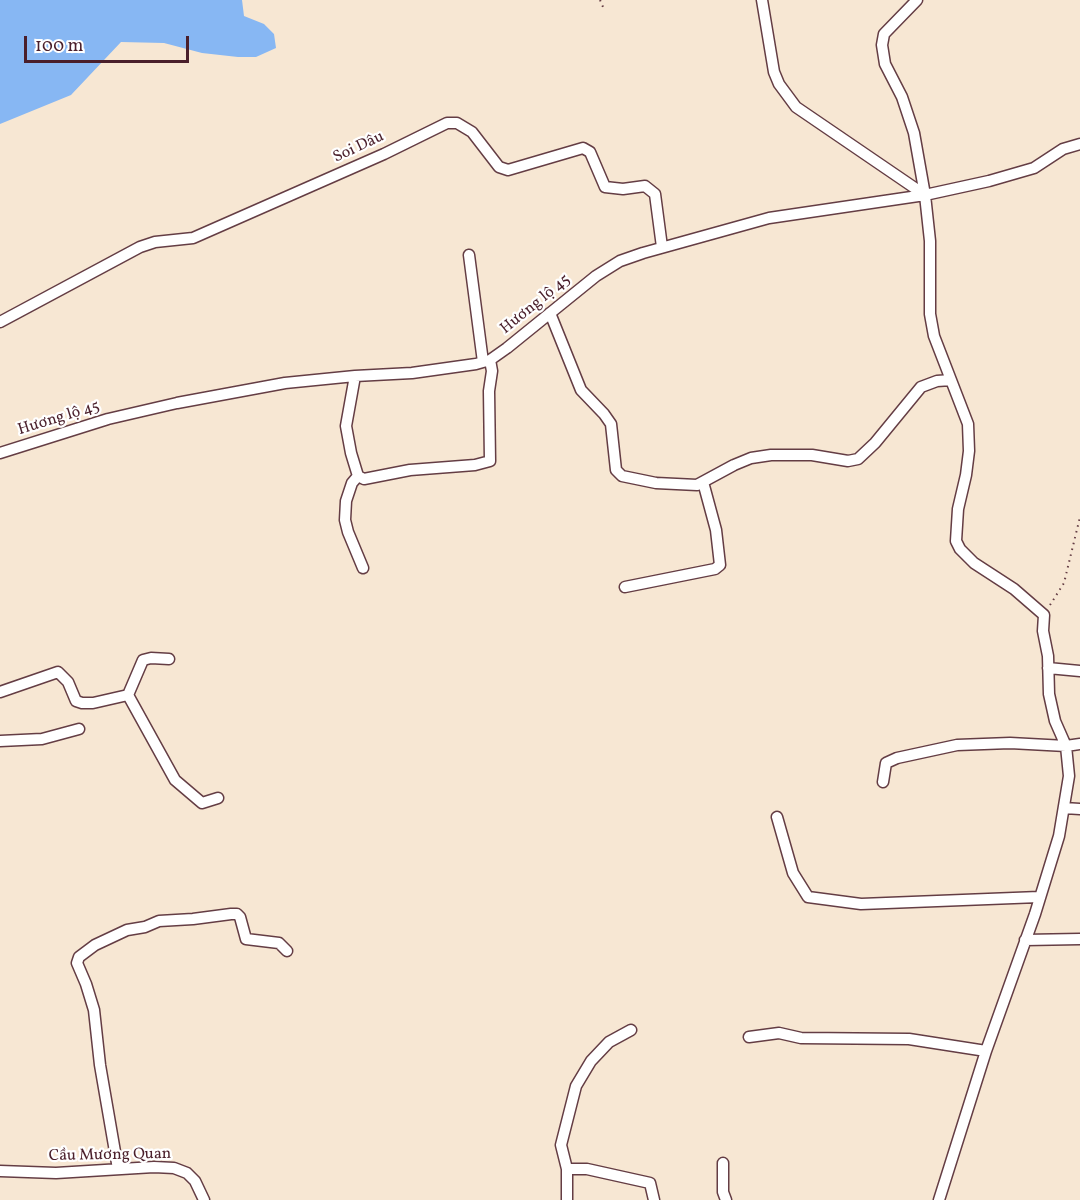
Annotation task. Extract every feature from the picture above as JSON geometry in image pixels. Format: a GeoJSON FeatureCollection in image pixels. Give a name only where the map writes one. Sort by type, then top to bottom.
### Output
{"type":"FeatureCollection","features":[{"type":"Feature","properties":{"kind":"street"},"geometry":{"type":"LineString","coordinates":[[762,0],[774,72],[779,84],[796,107],[925,195]]}},
{"type":"Feature","properties":{"kind":"street"},"geometry":{"type":"LineString","coordinates":[[917,0],[884,34],[882,45],[885,64],[902,97],[914,133],[930,241],[930,314],[934,336],[968,424],[969,451],[958,509],[956,541],[960,549],[974,563],[1022,595],[1044,615],[1043,632],[1049,694],[1066,746],[1069,776],[1059,836],[986,1051],[939,1200]]}},
{"type":"Feature","properties":{"kind":"street","name":"Soi Dâu"},"geometry":{"type":"LineString","coordinates":[[0,322],[140,247],[155,242],[193,238],[374,159],[447,123],[457,123],[472,132],[499,167],[507,170],[583,148],[590,152],[605,187],[623,189],[645,186],[655,194],[662,247]]}},
{"type":"Feature","properties":{"kind":"street","name":"Hương lộ 45"},"geometry":{"type":"LineString","coordinates":[[0,453],[108,419],[177,403],[285,383],[412,373],[487,361],[596,276],[620,261],[662,247],[769,218],[925,195],[989,181],[1034,168],[1063,149],[1080,144]]}},
{"type":"Feature","properties":{"kind":"street"},"geometry":{"type":"LineString","coordinates":[[355,376],[346,426],[358,476],[364,479],[410,470],[475,465],[489,461],[489,391],[492,371],[487,361],[469,255]]}},
{"type":"Feature","properties":{"kind":"street"},"geometry":{"type":"LineString","coordinates":[[550,313],[581,390],[611,424],[616,470],[622,476],[656,483],[697,485],[734,465],[752,458],[771,455],[812,455],[848,461],[858,459],[875,443],[921,387],[937,381],[951,380]]}},
{"type":"Feature","properties":{"kind":"street"},"geometry":{"type":"LineString","coordinates":[[358,476],[352,483],[346,501],[345,520],[363,568]]}},
{"type":"Feature","properties":{"kind":"street"},"geometry":{"type":"LineString","coordinates":[[625,587],[715,569],[720,565],[716,530],[703,482]]}},
{"type":"Feature","properties":{"kind":"street"},"geometry":{"type":"LineString","coordinates":[[128,695],[143,660],[169,659]]}},
{"type":"Feature","properties":{"kind":"street"},"geometry":{"type":"LineString","coordinates":[[1048,668],[1080,671]]}},
{"type":"Feature","properties":{"kind":"street"},"geometry":{"type":"LineString","coordinates":[[0,692],[58,672],[68,682],[76,701],[82,703],[93,703],[128,695]]}},
{"type":"Feature","properties":{"kind":"street"},"geometry":{"type":"LineString","coordinates":[[128,695],[175,780],[202,803],[218,798]]}},
{"type":"Feature","properties":{"kind":"street"},"geometry":{"type":"LineString","coordinates":[[0,741],[42,739],[79,729]]}},
{"type":"Feature","properties":{"kind":"street"},"geometry":{"type":"LineString","coordinates":[[883,782],[886,763],[897,758],[939,748],[980,743],[1066,746],[1080,744]]}},
{"type":"Feature","properties":{"kind":"street"},"geometry":{"type":"LineString","coordinates":[[1064,808],[1080,809]]}},
{"type":"Feature","properties":{"kind":"street"},"geometry":{"type":"LineString","coordinates":[[777,817],[793,873],[808,897],[861,904],[1039,897]]}},
{"type":"Feature","properties":{"kind":"street"},"geometry":{"type":"LineString","coordinates":[[118,1169],[100,1065],[94,1010],[77,963],[79,957],[95,945],[127,930],[145,927],[159,921],[231,914],[237,914],[240,917],[246,939],[279,943],[287,951]]}},
{"type":"Feature","properties":{"kind":"street"},"geometry":{"type":"LineString","coordinates":[[1025,940],[1080,939]]}},
{"type":"Feature","properties":{"kind":"street"},"geometry":{"type":"LineString","coordinates":[[567,1200],[567,1169],[561,1145],[576,1086],[591,1060],[609,1042],[631,1030]]}},
{"type":"Feature","properties":{"kind":"street"},"geometry":{"type":"LineString","coordinates":[[748,1037],[779,1033],[801,1038],[909,1039],[986,1051]]}},
{"type":"Feature","properties":{"kind":"street"},"geometry":{"type":"LineString","coordinates":[[723,1163],[723,1192],[726,1200]]}},
{"type":"Feature","properties":{"kind":"street","name":"Cầu Mương Quan"},"geometry":{"type":"LineString","coordinates":[[0,1171],[56,1173],[154,1167],[174,1168],[187,1173],[195,1181],[204,1200]]}},
{"type":"Feature","properties":{"kind":"street"},"geometry":{"type":"LineString","coordinates":[[567,1169],[587,1169],[650,1183],[654,1200]]}},
{"type":"Feature","properties":{"kind":"path"},"geometry":{"type":"LineString","coordinates":[[600,0],[603,7]]}},
{"type":"Feature","properties":{"kind":"path"},"geometry":{"type":"LineString","coordinates":[[1044,615],[1064,583],[1080,517]]}},
{"type":"Feature","properties":{"kind":"water"},"geometry":{"type":"Polygon","coordinates":[[[0,0],[242,0],[244,16],[264,24],[274,34],[276,48],[256,57],[238,57],[202,53],[164,43],[121,42],[71,95],[0,124],[0,0]]]}}]}
